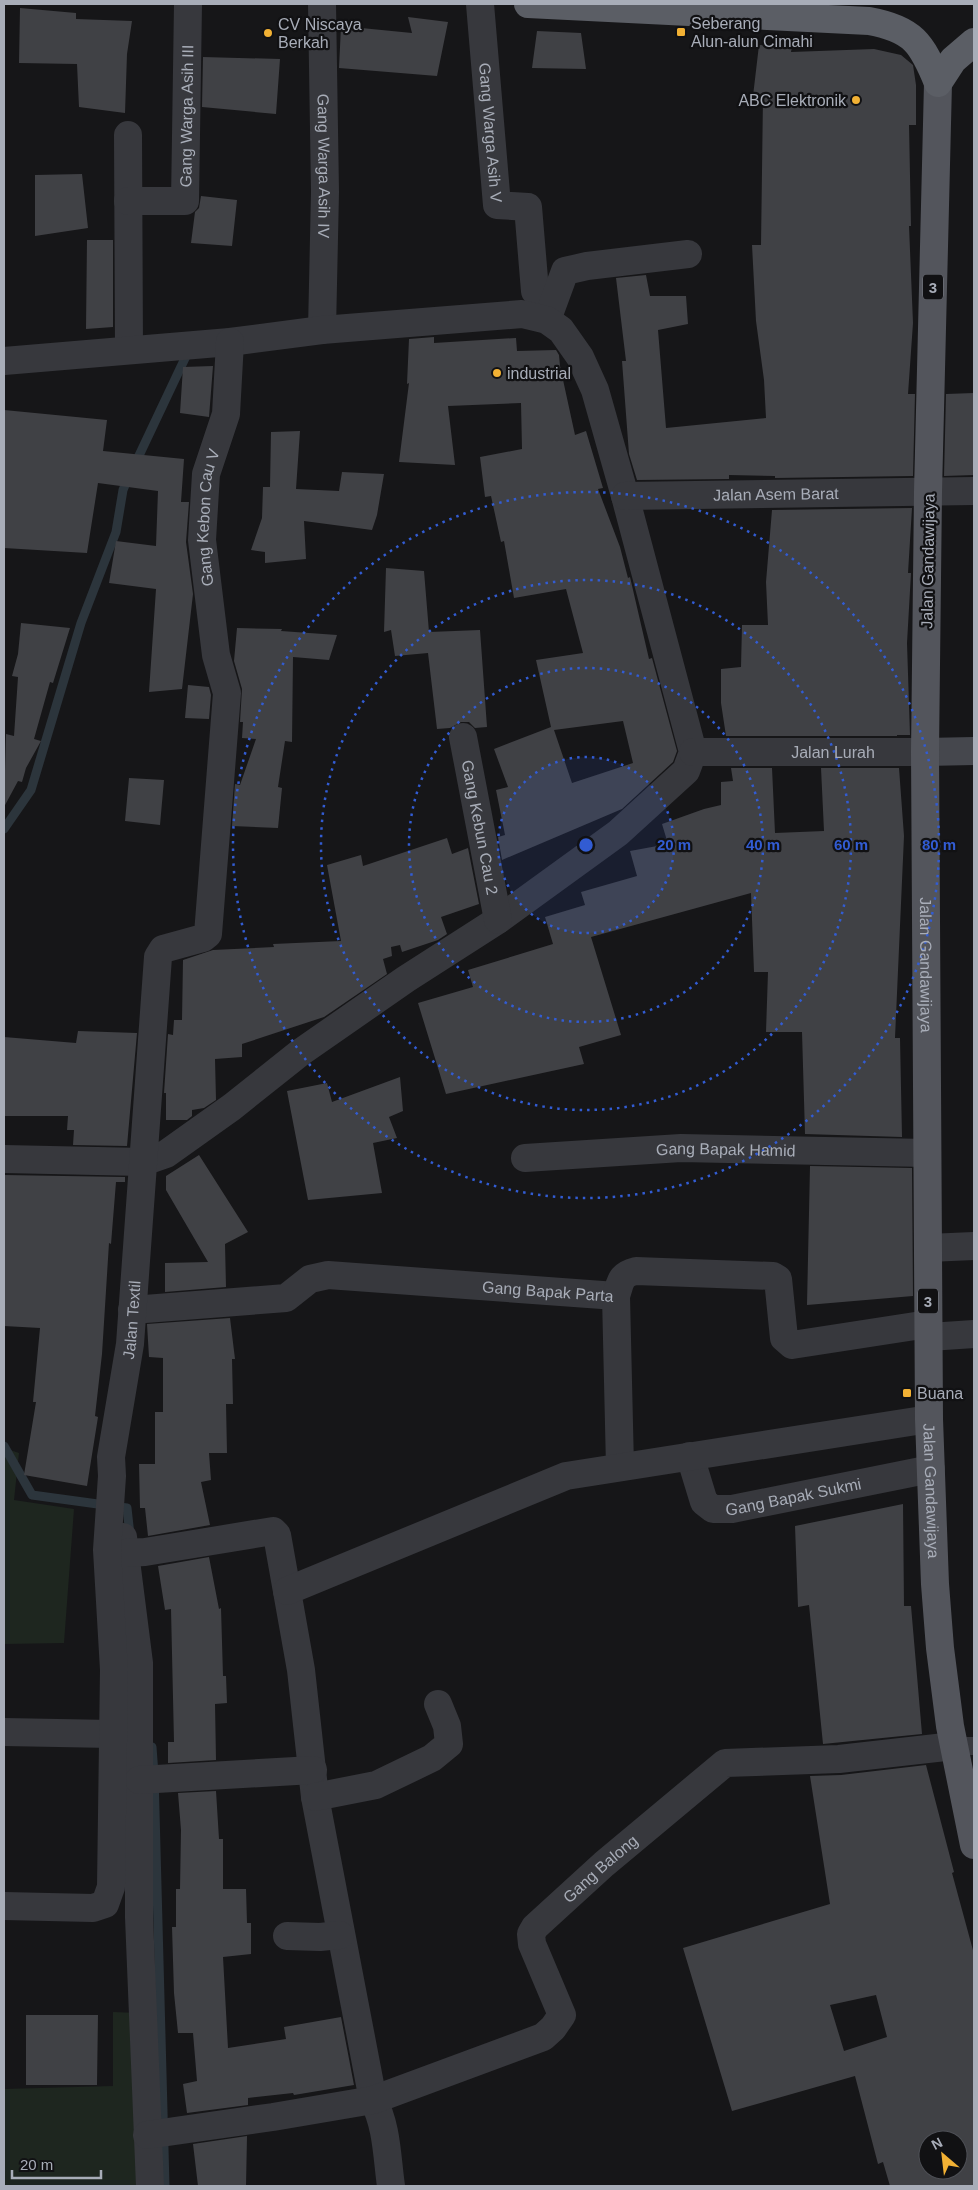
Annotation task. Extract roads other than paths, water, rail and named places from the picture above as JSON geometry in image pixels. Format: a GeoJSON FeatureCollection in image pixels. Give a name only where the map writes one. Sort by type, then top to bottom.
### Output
{"type":"FeatureCollection","features":[{"type":"Feature","properties":{"kind":"highway"},"geometry":{"type":"LineString","coordinates":[[528,4],[868,21],[892,25],[908,34],[920,47],[929,61],[938,83]]}},
{"type":"Feature","properties":{"kind":"highway"},"geometry":{"type":"LineString","coordinates":[[938,83],[953,60],[974,42]]}},
{"type":"Feature","properties":{"kind":"main road","name":"Jalan Gandawijaya"},"geometry":{"type":"LineString","coordinates":[[938,83],[928,492],[926,752],[929,1419],[940,1648],[964,1746],[974,1845]]}},
{"type":"Feature","properties":{"kind":"main road","name":"Jalan Lurah"},"geometry":{"type":"LineString","coordinates":[[926,752],[974,751]]}},
{"type":"Feature","properties":{"kind":"street","name":"Gang Warga Asih III"},"geometry":{"type":"LineString","coordinates":[[128,201],[185,201],[188,4]]}},
{"type":"Feature","properties":{"kind":"street","name":"Gang Warga Asih IV"},"geometry":{"type":"LineString","coordinates":[[322,4],[325,192],[322,330]]}},
{"type":"Feature","properties":{"kind":"street","name":"Gang Warga Asih V"},"geometry":{"type":"LineString","coordinates":[[480,4],[497,205],[528,207],[535,291]]}},
{"type":"Feature","properties":{"kind":"street"},"geometry":{"type":"LineString","coordinates":[[128,135],[129,349]]}},
{"type":"Feature","properties":{"kind":"street"},"geometry":{"type":"LineString","coordinates":[[547,320],[565,271],[587,266],[688,254]]}},
{"type":"Feature","properties":{"kind":"street"},"geometry":{"type":"LineString","coordinates":[[4,361],[230,342],[322,330],[522,314],[547,320],[561,330],[580,357],[595,390],[693,752],[686,771],[618,833],[498,920],[301,1052],[195,1135],[166,1154],[143,1162],[4,1159]]}},
{"type":"Feature","properties":{"kind":"street","name":"Gang Kebon Cau V"},"geometry":{"type":"LineString","coordinates":[[227,693],[216,655],[202,540],[206,474],[226,414],[230,342]]}},
{"type":"Feature","properties":{"kind":"street","name":"Jalan Asem Barat"},"geometry":{"type":"LineString","coordinates":[[625,496],[974,491]]}},
{"type":"Feature","properties":{"kind":"street","name":"Jalan Textil"},"geometry":{"type":"LineString","coordinates":[[112,1476],[111,1457],[130,1344],[158,957],[163,949],[204,938],[208,934],[227,693]]}},
{"type":"Feature","properties":{"kind":"street","name":"Gang Kebun Cau 2"},"geometry":{"type":"LineString","coordinates":[[462,737],[498,920]]}},
{"type":"Feature","properties":{"kind":"street","name":"Jalan Lurah"},"geometry":{"type":"LineString","coordinates":[[693,752],[926,752]]}},
{"type":"Feature","properties":{"kind":"street","name":"Gang Bapak Hamid"},"geometry":{"type":"LineString","coordinates":[[525,1158],[681,1148],[927,1154]]}},
{"type":"Feature","properties":{"kind":"street"},"geometry":{"type":"LineString","coordinates":[[928,1248],[974,1246]]}},
{"type":"Feature","properties":{"kind":"street","name":"Gang Bapak Parta"},"geometry":{"type":"LineString","coordinates":[[132,1310],[286,1298],[310,1279],[328,1275],[616,1296],[623,1276],[636,1271],[765,1275],[778,1279],[784,1338],[792,1345],[929,1330]]}},
{"type":"Feature","properties":{"kind":"street"},"geometry":{"type":"LineString","coordinates":[[616,1296],[620,1467]]}},
{"type":"Feature","properties":{"kind":"street"},"geometry":{"type":"LineString","coordinates":[[929,1330],[974,1334]]}},
{"type":"Feature","properties":{"kind":"street"},"geometry":{"type":"LineString","coordinates":[[287,1590],[566,1476],[929,1419]]}},
{"type":"Feature","properties":{"kind":"street","name":"Gang Bapak Sukmi"},"geometry":{"type":"LineString","coordinates":[[690,1456],[704,1502],[713,1509],[732,1509],[931,1469]]}},
{"type":"Feature","properties":{"kind":"street"},"geometry":{"type":"LineString","coordinates":[[112,1476],[119,1502],[139,1663],[139,1917],[150,2186]]}},
{"type":"Feature","properties":{"kind":"street"},"geometry":{"type":"LineString","coordinates":[[4,1906],[93,1908],[105,1904],[111,1887],[114,1670],[107,1550],[112,1476]]}},
{"type":"Feature","properties":{"kind":"street"},"geometry":{"type":"LineString","coordinates":[[124,1553],[145,1552],[273,1531],[277,1535],[301,1670],[315,1797],[373,2100],[378,2110],[382,2127],[391,2186]]}},
{"type":"Feature","properties":{"kind":"street"},"geometry":{"type":"LineString","coordinates":[[315,1797],[376,1785],[432,1758],[449,1744],[447,1726],[438,1704]]}},
{"type":"Feature","properties":{"kind":"street"},"geometry":{"type":"LineString","coordinates":[[4,1732],[112,1734]]}},
{"type":"Feature","properties":{"kind":"street","name":"Gang Balong"},"geometry":{"type":"LineString","coordinates":[[373,2100],[544,2038],[554,2028],[562,2015],[532,1944],[532,1934],[535,1927],[604,1864],[725,1763],[838,1759],[964,1746]]}},
{"type":"Feature","properties":{"kind":"street"},"geometry":{"type":"LineString","coordinates":[[140,1780],[313,1770]]}},
{"type":"Feature","properties":{"kind":"street"},"geometry":{"type":"LineString","coordinates":[[287,1936],[320,1937],[340,1935]]}},
{"type":"Feature","properties":{"kind":"street"},"geometry":{"type":"LineString","coordinates":[[147,2135],[373,2100]]}},
{"type":"Feature","properties":{"kind":"waterway"},"geometry":{"type":"LineString","coordinates":[[135,464],[187,354]]}},
{"type":"Feature","properties":{"kind":"waterway"},"geometry":{"type":"LineString","coordinates":[[4,829],[31,790],[81,623],[116,532],[123,490],[129,476]]}},
{"type":"Feature","properties":{"kind":"waterway"},"geometry":{"type":"LineString","coordinates":[[4,1446],[32,1495],[127,1508],[130,1535]]}},
{"type":"Feature","properties":{"kind":"waterway"},"geometry":{"type":"LineString","coordinates":[[152,1747],[165,2186]]}},
{"type":"Feature","properties":{"kind":"place","name":"Seberang Alun-alun Cimahi"},"geometry":{"type":"Point","coordinates":[681,32]}},
{"type":"Feature","properties":{"kind":"place","name":"CV Niscaya Berkah"},"geometry":{"type":"Point","coordinates":[268,33]}},
{"type":"Feature","properties":{"kind":"place","name":"ABC Elektronik"},"geometry":{"type":"Point","coordinates":[856,100]}},
{"type":"Feature","properties":{"kind":"place","name":"industrial"},"geometry":{"type":"Point","coordinates":[497,373]}},
{"type":"Feature","properties":{"kind":"place","name":"Buana"},"geometry":{"type":"Point","coordinates":[907,1393]}}]}
